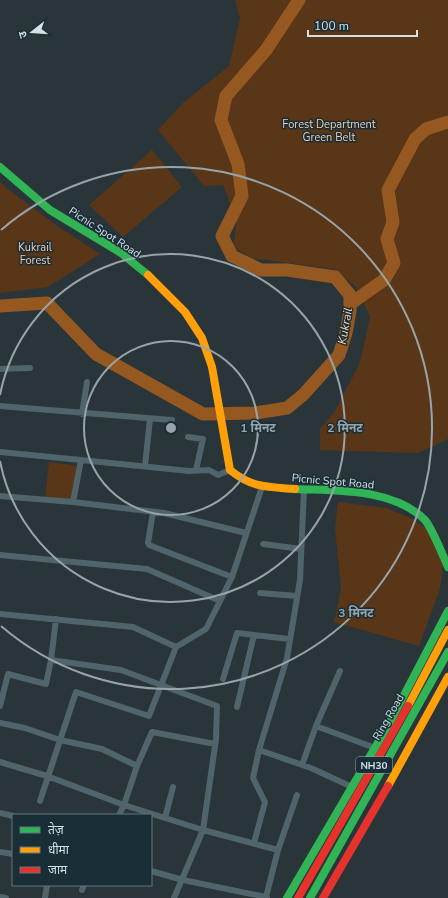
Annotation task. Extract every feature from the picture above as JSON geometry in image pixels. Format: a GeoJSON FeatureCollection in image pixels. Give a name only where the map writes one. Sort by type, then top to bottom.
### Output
{"type":"FeatureCollection","features":[{"type":"Feature","properties":{"kind":"main road","name":"Picnic Spot Road"},"geometry":{"type":"LineString","coordinates":[[0,167],[50,210],[127,258],[148,275],[185,312],[202,338],[212,367],[225,449],[230,470],[242,480],[262,487],[339,491],[381,497],[400,504],[426,521],[448,567]]}},
{"type":"Feature","properties":{"kind":"main road"},"geometry":{"type":"LineString","coordinates":[[287,898],[446,629],[448,611]]}},
{"type":"Feature","properties":{"kind":"main road","name":"Ring Road"},"geometry":{"type":"LineString","coordinates":[[298,898],[411,701],[446,629]]}},
{"type":"Feature","properties":{"kind":"main road","name":"Ring Road"},"geometry":{"type":"LineString","coordinates":[[310,898],[448,652]]}},
{"type":"Feature","properties":{"kind":"main road"},"geometry":{"type":"LineString","coordinates":[[323,898],[363,830],[448,677]]}},
{"type":"Feature","properties":{"kind":"street"},"geometry":{"type":"LineString","coordinates":[[0,369],[30,368]]}},
{"type":"Feature","properties":{"kind":"street"},"geometry":{"type":"LineString","coordinates":[[82,414],[87,382]]}},
{"type":"Feature","properties":{"kind":"street"},"geometry":{"type":"LineString","coordinates":[[0,406],[82,414],[172,420]]}},
{"type":"Feature","properties":{"kind":"street"},"geometry":{"type":"LineString","coordinates":[[145,466],[150,419]]}},
{"type":"Feature","properties":{"kind":"street"},"geometry":{"type":"LineString","coordinates":[[188,437],[203,440],[196,470]]}},
{"type":"Feature","properties":{"kind":"street"},"geometry":{"type":"LineString","coordinates":[[0,452],[145,466],[209,470],[218,475],[230,470]]}},
{"type":"Feature","properties":{"kind":"street"},"geometry":{"type":"LineString","coordinates":[[73,502],[81,460]]}},
{"type":"Feature","properties":{"kind":"street"},"geometry":{"type":"LineString","coordinates":[[40,801],[76,692],[149,716],[176,647],[206,628],[232,577],[262,487]]}},
{"type":"Feature","properties":{"kind":"street"},"geometry":{"type":"LineString","coordinates":[[254,843],[265,802],[253,778],[259,750],[287,658],[297,596],[304,489]]}},
{"type":"Feature","properties":{"kind":"street"},"geometry":{"type":"LineString","coordinates":[[0,496],[73,502],[153,512],[246,533]]}},
{"type":"Feature","properties":{"kind":"street"},"geometry":{"type":"LineString","coordinates":[[153,512],[148,543],[149,545],[232,577]]}},
{"type":"Feature","properties":{"kind":"street"},"geometry":{"type":"LineString","coordinates":[[263,544],[301,550]]}},
{"type":"Feature","properties":{"kind":"street"},"geometry":{"type":"LineString","coordinates":[[0,555],[147,569],[220,601]]}},
{"type":"Feature","properties":{"kind":"street"},"geometry":{"type":"LineString","coordinates":[[260,593],[297,596]]}},
{"type":"Feature","properties":{"kind":"street"},"geometry":{"type":"LineString","coordinates":[[0,614],[133,627],[176,647]]}},
{"type":"Feature","properties":{"kind":"street"},"geometry":{"type":"LineString","coordinates":[[0,706],[8,674],[46,684],[51,660],[56,619]]}},
{"type":"Feature","properties":{"kind":"street"},"geometry":{"type":"LineString","coordinates":[[224,679],[237,633],[290,639]]}},
{"type":"Feature","properties":{"kind":"street"},"geometry":{"type":"LineString","coordinates":[[237,707],[254,635]]}},
{"type":"Feature","properties":{"kind":"street"},"geometry":{"type":"LineString","coordinates":[[51,660],[121,670],[217,706],[215,744],[203,830],[183,880],[174,898]]}},
{"type":"Feature","properties":{"kind":"street"},"geometry":{"type":"LineString","coordinates":[[302,765],[316,726],[340,671]]}},
{"type":"Feature","properties":{"kind":"street"},"geometry":{"type":"LineString","coordinates":[[0,723],[25,728],[60,740],[102,749],[137,766]]}},
{"type":"Feature","properties":{"kind":"street"},"geometry":{"type":"LineString","coordinates":[[316,726],[375,748]]}},
{"type":"Feature","properties":{"kind":"street"},"geometry":{"type":"LineString","coordinates":[[120,814],[137,766],[152,732],[215,744]]}},
{"type":"Feature","properties":{"kind":"street"},"geometry":{"type":"LineString","coordinates":[[259,750],[302,765],[352,786]]}},
{"type":"Feature","properties":{"kind":"street"},"geometry":{"type":"LineString","coordinates":[[0,762],[47,776],[152,814]]}},
{"type":"Feature","properties":{"kind":"street"},"geometry":{"type":"LineString","coordinates":[[164,818],[173,787]]}},
{"type":"Feature","properties":{"kind":"street"},"geometry":{"type":"LineString","coordinates":[[152,871],[183,880],[266,898],[278,850],[297,795]]}},
{"type":"Feature","properties":{"kind":"street"},"geometry":{"type":"LineString","coordinates":[[0,813],[12,816]]}},
{"type":"Feature","properties":{"kind":"street"},"geometry":{"type":"LineString","coordinates":[[152,814],[203,830],[278,850]]}},
{"type":"Feature","properties":{"kind":"street"},"geometry":{"type":"LineString","coordinates":[[0,852],[12,854]]}},
{"type":"Feature","properties":{"kind":"street"},"geometry":{"type":"LineString","coordinates":[[45,898],[48,886]]}},
{"type":"Feature","properties":{"kind":"street"},"geometry":{"type":"LineString","coordinates":[[0,897],[6,898]]}},
{"type":"Feature","properties":{"kind":"green space","name":"Forest Department Green Belt"},"geometry":{"type":"Polygon","coordinates":[[[235,0],[448,0],[448,439],[418,453],[320,450],[320,429],[335,411],[360,363],[370,317],[356,287],[334,269],[252,258],[233,247],[237,220],[223,185],[204,186],[158,130],[183,103],[229,66],[240,18],[235,0]]]}},
{"type":"Feature","properties":{"kind":"green space"},"geometry":{"type":"Polygon","coordinates":[[[152,150],[182,187],[123,237],[89,205],[152,150]]]}},
{"type":"Feature","properties":{"kind":"green space","name":"Kukrail Forest"},"geometry":{"type":"Polygon","coordinates":[[[0,181],[5,187],[56,225],[100,254],[48,287],[0,293],[0,181]]]}},
{"type":"Feature","properties":{"kind":"green space"},"geometry":{"type":"Polygon","coordinates":[[[49,462],[77,466],[73,501],[45,498],[49,462]]]}},
{"type":"Feature","properties":{"kind":"green space"},"geometry":{"type":"Polygon","coordinates":[[[338,502],[386,508],[413,519],[428,530],[443,564],[440,589],[419,646],[334,622],[341,588],[335,528],[338,502]]]}},
{"type":"Feature","properties":{"kind":"waterway","name":"Kukrail"},"geometry":{"type":"LineString","coordinates":[[0,306],[47,303],[96,354],[203,414],[255,413],[287,408],[303,395],[339,355],[346,333],[350,311],[350,295],[335,277],[287,270],[261,270],[232,256],[222,236],[242,196],[238,164],[221,120],[226,96],[266,50],[299,0]]}},
{"type":"Feature","properties":{"kind":"waterway"},"geometry":{"type":"LineString","coordinates":[[350,304],[384,280],[394,263],[387,239],[393,222],[388,190],[415,139],[426,129],[448,122]]}},
{"type":"Feature","properties":{"kind":"traffic: fast"},"geometry":{"type":"LineString","coordinates":[[0,167],[50,210],[121,253],[148,275]]}},
{"type":"Feature","properties":{"kind":"traffic: fast"},"geometry":{"type":"LineString","coordinates":[[295,489],[364,493],[397,502],[412,510],[425,520],[434,535],[448,567]]}},
{"type":"Feature","properties":{"kind":"traffic: fast"},"geometry":{"type":"LineString","coordinates":[[287,898],[390,722],[448,611]]}},
{"type":"Feature","properties":{"kind":"traffic: fast"},"geometry":{"type":"LineString","coordinates":[[310,898],[448,652]]}},
{"type":"Feature","properties":{"kind":"traffic: slow"},"geometry":{"type":"LineString","coordinates":[[148,275],[185,312],[202,338],[212,367],[230,470],[238,476],[260,486],[295,489]]}},
{"type":"Feature","properties":{"kind":"traffic: slow"},"geometry":{"type":"LineString","coordinates":[[408,706],[448,630]]}},
{"type":"Feature","properties":{"kind":"traffic: slow"},"geometry":{"type":"LineString","coordinates":[[388,786],[448,677]]}},
{"type":"Feature","properties":{"kind":"traffic: jam"},"geometry":{"type":"LineString","coordinates":[[298,898],[408,706]]}},
{"type":"Feature","properties":{"kind":"traffic: jam"},"geometry":{"type":"LineString","coordinates":[[323,898],[388,786]]}}]}
